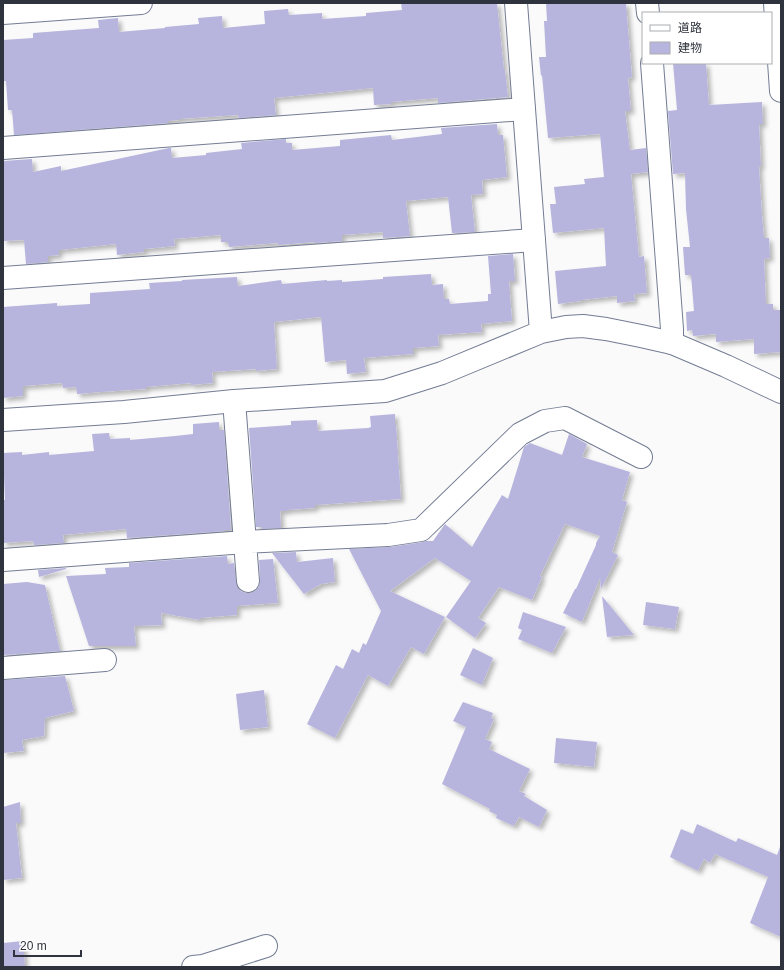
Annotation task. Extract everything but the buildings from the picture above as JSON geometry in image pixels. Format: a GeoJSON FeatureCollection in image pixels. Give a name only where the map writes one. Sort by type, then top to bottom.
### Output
{"type":"FeatureCollection","features":[{"type":"Feature","properties":{"kind":"street"},"geometry":{"type":"LineString","coordinates":[[3,13],[141,3]]}},
{"type":"Feature","properties":{"kind":"street"},"geometry":{"type":"LineString","coordinates":[[516,3],[541,332]]}},
{"type":"Feature","properties":{"kind":"street"},"geometry":{"type":"LineString","coordinates":[[775,3],[781,91]]}},
{"type":"Feature","properties":{"kind":"street"},"geometry":{"type":"LineString","coordinates":[[652,64],[672,343]]}},
{"type":"Feature","properties":{"kind":"street"},"geometry":{"type":"LineString","coordinates":[[3,148],[524,109]]}},
{"type":"Feature","properties":{"kind":"street"},"geometry":{"type":"LineString","coordinates":[[3,278],[534,240]]}},
{"type":"Feature","properties":{"kind":"street"},"geometry":{"type":"LineString","coordinates":[[3,420],[124,412],[234,401],[385,391],[442,374],[541,332],[566,327],[583,326],[672,343],[781,392]]}},
{"type":"Feature","properties":{"kind":"street"},"geometry":{"type":"LineString","coordinates":[[234,401],[248,581]]}},
{"type":"Feature","properties":{"kind":"street"},"geometry":{"type":"LineString","coordinates":[[3,560],[245,542],[388,536],[421,530],[520,434],[545,421],[565,418],[641,457]]}},
{"type":"Feature","properties":{"kind":"street"},"geometry":{"type":"LineString","coordinates":[[3,668],[105,660]]}},
{"type":"Feature","properties":{"kind":"street"},"geometry":{"type":"LineString","coordinates":[[193,967],[204,966],[266,946]]}}]}
